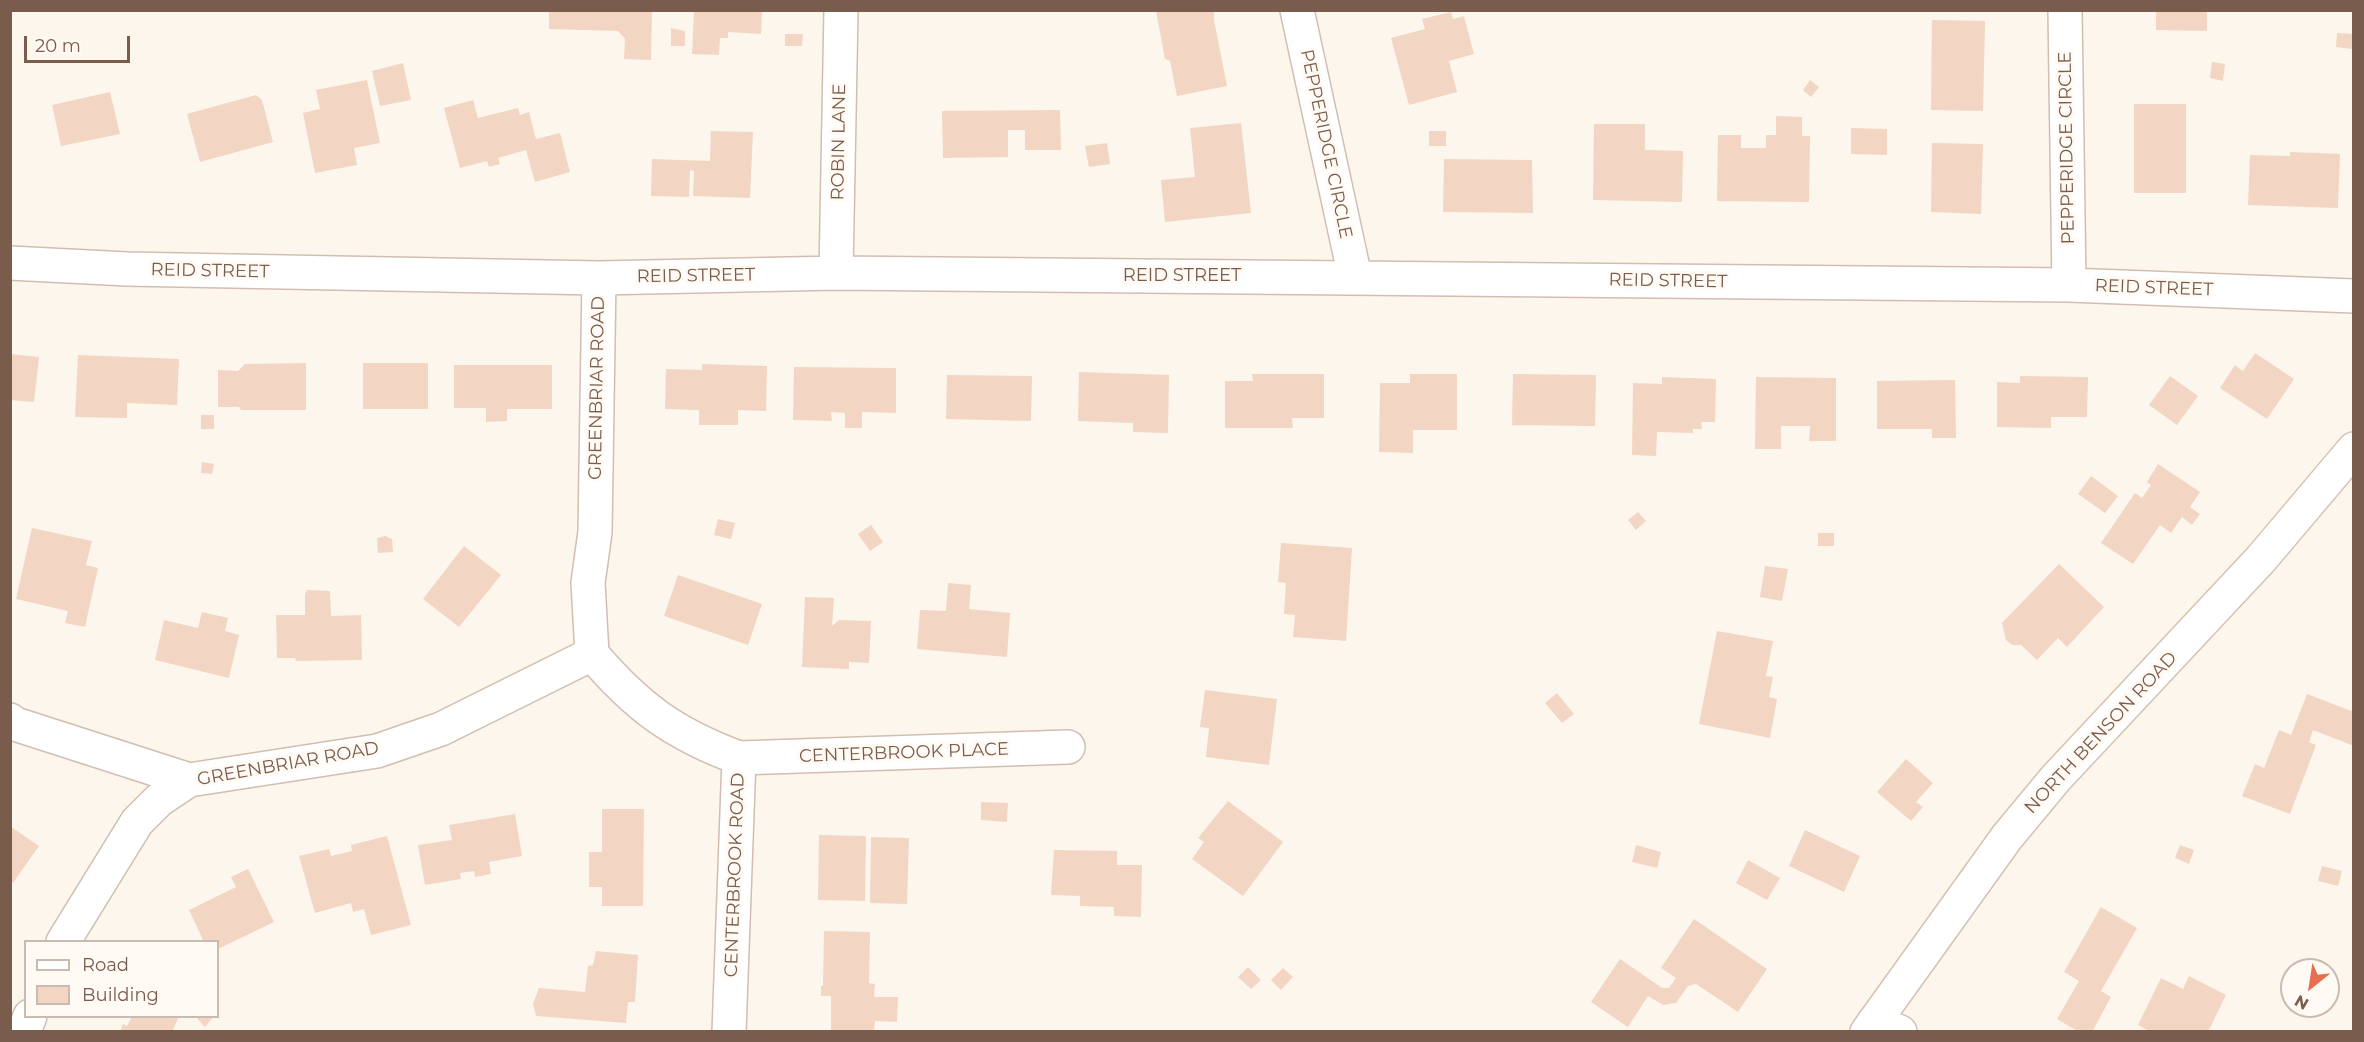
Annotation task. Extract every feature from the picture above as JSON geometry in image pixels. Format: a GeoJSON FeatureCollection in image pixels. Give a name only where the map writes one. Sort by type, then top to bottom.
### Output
{"type":"FeatureCollection","features":[{"type":"Feature","properties":{"kind":"street","name":"ROBIN LANE"},"geometry":{"type":"LineString","coordinates":[[836,273],[841,10]]}},
{"type":"Feature","properties":{"kind":"street","name":"PEPPERIDGE CIRCLE"},"geometry":{"type":"LineString","coordinates":[[1297,10],[1355,277]]}},
{"type":"Feature","properties":{"kind":"street","name":"PEPPERIDGE CIRCLE"},"geometry":{"type":"LineString","coordinates":[[2065,10],[2069,285]]}},
{"type":"Feature","properties":{"kind":"street","name":"REID STREET"},"geometry":{"type":"LineString","coordinates":[[10,263],[127,269],[599,278],[836,273],[2069,285],[2354,296]]}},
{"type":"Feature","properties":{"kind":"street","name":"GREENBRIAR ROAD"},"geometry":{"type":"LineString","coordinates":[[64,940],[137,822],[159,800],[189,780],[377,751],[441,729],[592,654],[588,584],[595,532],[599,278]]}},
{"type":"Feature","properties":{"kind":"street","name":"NORTH BENSON ROAD"},"geometry":{"type":"LineString","coordinates":[[1880,1028],[2007,837],[2049,787],[2233,591],[2354,449]]}},
{"type":"Feature","properties":{"kind":"street","name":"CENTERBROOK ROAD"},"geometry":{"type":"LineString","coordinates":[[592,654],[631,698],[664,722],[697,742],[739,758],[729,1032]]}},
{"type":"Feature","properties":{"kind":"street"},"geometry":{"type":"LineString","coordinates":[[10,720],[15,724],[189,780]]}},
{"type":"Feature","properties":{"kind":"street","name":"CENTERBROOK PLACE"},"geometry":{"type":"LineString","coordinates":[[739,758],[1068,747]]}},
{"type":"Feature","properties":{"kind":"street"},"geometry":{"type":"LineString","coordinates":[[24,1032],[30,1018]]}},
{"type":"Feature","properties":{"kind":"building"},"geometry":{"type":"Polygon","coordinates":[[[549,10],[652,10],[651,60],[624,59],[625,39],[618,31],[549,29],[549,10]]]}},
{"type":"Feature","properties":{"kind":"building"},"geometry":{"type":"Polygon","coordinates":[[[694,10],[762,10],[761,34],[728,32],[728,38],[720,38],[719,55],[692,54],[694,10]]]}},
{"type":"Feature","properties":{"kind":"building"},"geometry":{"type":"Polygon","coordinates":[[[1214,10],[1227,86],[1177,96],[1170,61],[1165,59],[1156,11],[1214,10]]]}},
{"type":"Feature","properties":{"kind":"building"},"geometry":{"type":"Polygon","coordinates":[[[2156,10],[2207,10],[2207,31],[2156,30],[2156,10]]]}},
{"type":"Feature","properties":{"kind":"building"},"geometry":{"type":"Polygon","coordinates":[[[1451,12],[1453,19],[1464,16],[1474,54],[1449,61],[1457,92],[1409,105],[1391,38],[1425,29],[1422,19],[1451,12]]]}},
{"type":"Feature","properties":{"kind":"building"},"geometry":{"type":"Polygon","coordinates":[[[1932,20],[1985,21],[1983,111],[1931,110],[1932,20]]]}},
{"type":"Feature","properties":{"kind":"building"},"geometry":{"type":"Polygon","coordinates":[[[671,28],[685,31],[685,46],[671,46],[671,28]]]}},
{"type":"Feature","properties":{"kind":"building"},"geometry":{"type":"Polygon","coordinates":[[[2337,33],[2354,34],[2352,49],[2336,47],[2337,33]]]}},
{"type":"Feature","properties":{"kind":"building"},"geometry":{"type":"Polygon","coordinates":[[[785,34],[803,34],[802,46],[785,46],[785,34]]]}},
{"type":"Feature","properties":{"kind":"building"},"geometry":{"type":"Polygon","coordinates":[[[2212,62],[2225,64],[2223,81],[2210,78],[2212,62]]]}},
{"type":"Feature","properties":{"kind":"building"},"geometry":{"type":"Polygon","coordinates":[[[403,63],[411,100],[380,106],[372,71],[403,63]]]}},
{"type":"Feature","properties":{"kind":"building"},"geometry":{"type":"Polygon","coordinates":[[[367,80],[380,143],[354,148],[357,165],[315,173],[303,113],[320,109],[316,90],[367,80]]]}},
{"type":"Feature","properties":{"kind":"building"},"geometry":{"type":"Polygon","coordinates":[[[1810,80],[1819,87],[1811,97],[1803,90],[1810,80]]]}},
{"type":"Feature","properties":{"kind":"building"},"geometry":{"type":"Polygon","coordinates":[[[110,92],[120,134],[61,146],[52,105],[110,92]]]}},
{"type":"Feature","properties":{"kind":"building"},"geometry":{"type":"Polygon","coordinates":[[[256,95],[262,100],[273,142],[200,162],[187,114],[256,95]]]}},
{"type":"Feature","properties":{"kind":"building"},"geometry":{"type":"Polygon","coordinates":[[[473,100],[478,118],[518,108],[520,115],[529,112],[536,139],[560,133],[570,172],[535,182],[526,150],[498,158],[500,164],[489,167],[487,161],[460,168],[444,108],[473,100]]]}},
{"type":"Feature","properties":{"kind":"building"},"geometry":{"type":"Polygon","coordinates":[[[2134,104],[2186,104],[2186,193],[2134,193],[2134,104]]]}},
{"type":"Feature","properties":{"kind":"building"},"geometry":{"type":"Polygon","coordinates":[[[1060,110],[1061,150],[1025,150],[1025,130],[1008,130],[1008,157],[943,158],[942,111],[1060,110]]]}},
{"type":"Feature","properties":{"kind":"building"},"geometry":{"type":"Polygon","coordinates":[[[1776,116],[1802,117],[1802,136],[1810,136],[1809,202],[1717,201],[1718,135],[1741,135],[1741,148],[1766,148],[1766,135],[1776,135],[1776,116]]]}},
{"type":"Feature","properties":{"kind":"building"},"geometry":{"type":"Polygon","coordinates":[[[1241,123],[1251,213],[1165,222],[1161,180],[1195,177],[1190,128],[1241,123]]]}},
{"type":"Feature","properties":{"kind":"building"},"geometry":{"type":"Polygon","coordinates":[[[1594,124],[1645,124],[1645,150],[1683,151],[1682,202],[1593,200],[1594,124]]]}},
{"type":"Feature","properties":{"kind":"building"},"geometry":{"type":"Polygon","coordinates":[[[1851,128],[1887,129],[1887,155],[1851,154],[1851,128]]]}},
{"type":"Feature","properties":{"kind":"building"},"geometry":{"type":"Polygon","coordinates":[[[711,131],[753,132],[750,198],[693,196],[694,171],[690,170],[689,197],[651,196],[652,159],[710,161],[711,131]]]}},
{"type":"Feature","properties":{"kind":"building"},"geometry":{"type":"Polygon","coordinates":[[[1429,131],[1446,131],[1446,146],[1429,146],[1429,131]]]}},
{"type":"Feature","properties":{"kind":"building"},"geometry":{"type":"Polygon","coordinates":[[[1107,143],[1110,164],[1089,167],[1085,146],[1107,143]]]}},
{"type":"Feature","properties":{"kind":"building"},"geometry":{"type":"Polygon","coordinates":[[[1932,143],[1983,144],[1981,214],[1931,212],[1932,143]]]}},
{"type":"Feature","properties":{"kind":"building"},"geometry":{"type":"Polygon","coordinates":[[[2290,152],[2340,154],[2338,208],[2248,205],[2250,155],[2290,156],[2290,152]]]}},
{"type":"Feature","properties":{"kind":"building"},"geometry":{"type":"Polygon","coordinates":[[[1444,159],[1532,160],[1533,213],[1443,212],[1444,159]]]}},
{"type":"Feature","properties":{"kind":"building"},"geometry":{"type":"Polygon","coordinates":[[[2255,353],[2294,379],[2267,419],[2220,388],[2235,365],[2243,371],[2255,353]]]}},
{"type":"Feature","properties":{"kind":"building"},"geometry":{"type":"Polygon","coordinates":[[[10,354],[39,357],[34,402],[10,400],[10,354]]]}},
{"type":"Feature","properties":{"kind":"building"},"geometry":{"type":"Polygon","coordinates":[[[78,355],[179,359],[177,405],[127,403],[127,418],[75,417],[78,355]]]}},
{"type":"Feature","properties":{"kind":"building"},"geometry":{"type":"Polygon","coordinates":[[[306,363],[306,410],[241,410],[239,407],[218,407],[218,370],[238,371],[245,364],[306,363]]]}},
{"type":"Feature","properties":{"kind":"building"},"geometry":{"type":"Polygon","coordinates":[[[363,363],[428,363],[428,409],[363,409],[363,363]]]}},
{"type":"Feature","properties":{"kind":"building"},"geometry":{"type":"Polygon","coordinates":[[[702,364],[767,366],[766,411],[738,410],[738,425],[699,425],[699,410],[665,409],[666,369],[702,370],[702,364]]]}},
{"type":"Feature","properties":{"kind":"building"},"geometry":{"type":"Polygon","coordinates":[[[454,365],[552,365],[552,409],[507,409],[507,421],[486,422],[486,408],[454,408],[454,365]]]}},
{"type":"Feature","properties":{"kind":"building"},"geometry":{"type":"Polygon","coordinates":[[[794,367],[896,368],[896,413],[862,412],[862,428],[845,428],[845,413],[831,412],[832,421],[793,420],[794,367]]]}},
{"type":"Feature","properties":{"kind":"building"},"geometry":{"type":"Polygon","coordinates":[[[1079,372],[1169,375],[1168,433],[1133,432],[1133,423],[1078,421],[1079,372]]]}},
{"type":"Feature","properties":{"kind":"building"},"geometry":{"type":"Polygon","coordinates":[[[1252,374],[1324,374],[1324,418],[1292,418],[1293,428],[1225,428],[1225,381],[1253,381],[1252,374]]]}},
{"type":"Feature","properties":{"kind":"building"},"geometry":{"type":"Polygon","coordinates":[[[1410,374],[1457,374],[1457,430],[1413,430],[1413,453],[1379,452],[1380,383],[1410,383],[1410,374]]]}},
{"type":"Feature","properties":{"kind":"building"},"geometry":{"type":"Polygon","coordinates":[[[1513,374],[1596,375],[1595,426],[1512,425],[1513,374]]]}},
{"type":"Feature","properties":{"kind":"building"},"geometry":{"type":"Polygon","coordinates":[[[947,375],[1032,376],[1031,421],[946,419],[947,375]]]}},
{"type":"Feature","properties":{"kind":"building"},"geometry":{"type":"Polygon","coordinates":[[[2020,376],[2088,377],[2087,417],[2051,417],[2051,428],[1997,427],[1997,382],[2020,383],[2020,376]]]}},
{"type":"Feature","properties":{"kind":"building"},"geometry":{"type":"Polygon","coordinates":[[[2170,376],[2198,396],[2177,425],[2149,405],[2170,376]]]}},
{"type":"Feature","properties":{"kind":"building"},"geometry":{"type":"Polygon","coordinates":[[[1662,377],[1716,379],[1715,422],[1701,422],[1702,429],[1693,429],[1693,433],[1657,432],[1656,456],[1632,455],[1633,383],[1662,384],[1662,377]]]}},
{"type":"Feature","properties":{"kind":"building"},"geometry":{"type":"Polygon","coordinates":[[[1756,377],[1836,378],[1836,441],[1809,441],[1810,426],[1781,426],[1781,449],[1755,449],[1756,377]]]}},
{"type":"Feature","properties":{"kind":"building"},"geometry":{"type":"Polygon","coordinates":[[[1955,380],[1956,438],[1932,438],[1932,429],[1877,429],[1877,381],[1955,380]]]}},
{"type":"Feature","properties":{"kind":"building"},"geometry":{"type":"Polygon","coordinates":[[[201,415],[214,415],[214,429],[201,429],[201,415]]]}},
{"type":"Feature","properties":{"kind":"building"},"geometry":{"type":"Polygon","coordinates":[[[202,462],[214,464],[212,474],[201,473],[202,462]]]}},
{"type":"Feature","properties":{"kind":"building"},"geometry":{"type":"Polygon","coordinates":[[[2158,464],[2200,492],[2190,507],[2200,514],[2192,525],[2182,517],[2171,533],[2160,525],[2133,564],[2101,543],[2135,493],[2142,498],[2151,485],[2147,482],[2158,464]]]}},
{"type":"Feature","properties":{"kind":"building"},"geometry":{"type":"Polygon","coordinates":[[[2091,476],[2118,496],[2105,513],[2078,494],[2091,476]]]}},
{"type":"Feature","properties":{"kind":"building"},"geometry":{"type":"Polygon","coordinates":[[[1638,512],[1646,521],[1636,530],[1628,520],[1638,512]]]}},
{"type":"Feature","properties":{"kind":"building"},"geometry":{"type":"Polygon","coordinates":[[[718,519],[735,523],[731,539],[714,535],[718,519]]]}},
{"type":"Feature","properties":{"kind":"building"},"geometry":{"type":"Polygon","coordinates":[[[871,525],[883,542],[870,551],[858,534],[871,525]]]}},
{"type":"Feature","properties":{"kind":"building"},"geometry":{"type":"Polygon","coordinates":[[[32,528],[92,541],[86,565],[98,568],[85,627],[65,623],[68,611],[16,599],[32,528]]]}},
{"type":"Feature","properties":{"kind":"building"},"geometry":{"type":"Polygon","coordinates":[[[1818,533],[1834,533],[1834,546],[1818,546],[1818,533]]]}},
{"type":"Feature","properties":{"kind":"building"},"geometry":{"type":"Polygon","coordinates":[[[385,536],[392,539],[393,552],[378,553],[377,538],[385,536]]]}},
{"type":"Feature","properties":{"kind":"building"},"geometry":{"type":"Polygon","coordinates":[[[1281,543],[1352,548],[1346,641],[1293,637],[1295,615],[1284,614],[1286,583],[1278,582],[1281,543]]]}},
{"type":"Feature","properties":{"kind":"building"},"geometry":{"type":"Polygon","coordinates":[[[464,546],[501,575],[459,627],[423,599],[464,546]]]}},
{"type":"Feature","properties":{"kind":"building"},"geometry":{"type":"Polygon","coordinates":[[[2059,564],[2104,607],[2067,647],[2058,638],[2037,660],[2021,645],[2012,645],[2006,640],[2002,623],[2059,564]]]}},
{"type":"Feature","properties":{"kind":"building"},"geometry":{"type":"Polygon","coordinates":[[[1765,566],[1788,569],[1782,601],[1760,597],[1765,566]]]}},
{"type":"Feature","properties":{"kind":"building"},"geometry":{"type":"Polygon","coordinates":[[[678,575],[762,604],[748,645],[664,616],[678,575]]]}},
{"type":"Feature","properties":{"kind":"building"},"geometry":{"type":"Polygon","coordinates":[[[948,583],[971,585],[969,609],[1010,613],[1007,657],[917,649],[920,610],[946,611],[948,583]]]}},
{"type":"Feature","properties":{"kind":"building"},"geometry":{"type":"Polygon","coordinates":[[[307,590],[330,591],[331,616],[361,615],[362,660],[296,661],[295,658],[277,658],[276,615],[305,615],[307,590]]]}},
{"type":"Feature","properties":{"kind":"building"},"geometry":{"type":"Polygon","coordinates":[[[805,597],[834,598],[832,626],[839,620],[871,621],[869,663],[849,662],[849,669],[802,667],[805,597]]]}},
{"type":"Feature","properties":{"kind":"building"},"geometry":{"type":"Polygon","coordinates":[[[202,612],[228,618],[225,631],[239,635],[229,678],[155,660],[164,620],[198,628],[202,612]]]}},
{"type":"Feature","properties":{"kind":"building"},"geometry":{"type":"Polygon","coordinates":[[[1717,631],[1773,641],[1766,676],[1773,677],[1769,697],[1777,699],[1770,738],[1699,724],[1717,631]]]}},
{"type":"Feature","properties":{"kind":"building"},"geometry":{"type":"Polygon","coordinates":[[[1205,690],[1277,699],[1269,765],[1206,757],[1209,728],[1200,727],[1205,690]]]}},
{"type":"Feature","properties":{"kind":"building"},"geometry":{"type":"Polygon","coordinates":[[[1557,693],[1574,714],[1562,723],[1545,703],[1557,693]]]}},
{"type":"Feature","properties":{"kind":"building"},"geometry":{"type":"Polygon","coordinates":[[[2307,694],[2354,712],[2354,746],[2313,730],[2309,742],[2316,745],[2290,814],[2242,796],[2255,764],[2264,768],[2279,730],[2291,735],[2307,694]]]}},
{"type":"Feature","properties":{"kind":"building"},"geometry":{"type":"Polygon","coordinates":[[[1906,759],[1933,783],[1916,802],[1923,807],[1911,821],[1877,792],[1906,759]]]}},
{"type":"Feature","properties":{"kind":"building"},"geometry":{"type":"Polygon","coordinates":[[[1228,801],[1283,842],[1243,896],[1192,859],[1204,842],[1198,838],[1228,801]]]}},
{"type":"Feature","properties":{"kind":"building"},"geometry":{"type":"Polygon","coordinates":[[[981,802],[1008,803],[1007,822],[981,820],[981,802]]]}},
{"type":"Feature","properties":{"kind":"building"},"geometry":{"type":"Polygon","coordinates":[[[602,809],[644,809],[643,906],[602,906],[602,887],[589,887],[589,852],[602,852],[602,809]]]}},
{"type":"Feature","properties":{"kind":"building"},"geometry":{"type":"Polygon","coordinates":[[[515,814],[522,856],[489,862],[491,874],[475,877],[474,871],[460,873],[461,879],[425,885],[418,845],[452,840],[449,825],[515,814]]]}},
{"type":"Feature","properties":{"kind":"building"},"geometry":{"type":"Polygon","coordinates":[[[10,826],[39,846],[13,883],[10,881],[10,826]]]}},
{"type":"Feature","properties":{"kind":"building"},"geometry":{"type":"Polygon","coordinates":[[[1805,830],[1860,856],[1844,892],[1789,866],[1805,830]]]}},
{"type":"Feature","properties":{"kind":"building"},"geometry":{"type":"Polygon","coordinates":[[[819,835],[866,836],[865,901],[818,900],[819,835]]]}},
{"type":"Feature","properties":{"kind":"building"},"geometry":{"type":"Polygon","coordinates":[[[387,836],[411,925],[371,935],[364,909],[353,912],[351,903],[315,913],[299,856],[329,849],[331,856],[352,851],[351,845],[387,836]]]}},
{"type":"Feature","properties":{"kind":"building"},"geometry":{"type":"Polygon","coordinates":[[[871,837],[909,838],[907,904],[870,903],[871,837]]]}},
{"type":"Feature","properties":{"kind":"building"},"geometry":{"type":"Polygon","coordinates":[[[1636,845],[1661,852],[1657,868],[1632,862],[1636,845]]]}},
{"type":"Feature","properties":{"kind":"building"},"geometry":{"type":"Polygon","coordinates":[[[2180,845],[2194,850],[2189,864],[2175,858],[2180,845]]]}},
{"type":"Feature","properties":{"kind":"building"},"geometry":{"type":"Polygon","coordinates":[[[1054,850],[1117,851],[1117,865],[1142,865],[1141,917],[1114,916],[1114,907],[1080,906],[1080,896],[1051,895],[1054,850]]]}},
{"type":"Feature","properties":{"kind":"building"},"geometry":{"type":"Polygon","coordinates":[[[1748,860],[1780,878],[1767,900],[1736,883],[1748,860]]]}},
{"type":"Feature","properties":{"kind":"building"},"geometry":{"type":"Polygon","coordinates":[[[2322,866],[2342,871],[2338,886],[2318,881],[2322,866]]]}},
{"type":"Feature","properties":{"kind":"building"},"geometry":{"type":"Polygon","coordinates":[[[248,869],[274,922],[219,949],[219,940],[203,940],[189,910],[236,887],[231,877],[248,869]]]}},
{"type":"Feature","properties":{"kind":"building"},"geometry":{"type":"Polygon","coordinates":[[[2101,907],[2137,928],[2101,991],[2111,997],[2092,1032],[2079,1032],[2057,1019],[2079,981],[2064,972],[2101,907]]]}},
{"type":"Feature","properties":{"kind":"building"},"geometry":{"type":"Polygon","coordinates":[[[1694,919],[1767,969],[1738,1012],[1696,984],[1688,986],[1676,1003],[1663,1005],[1648,996],[1628,1027],[1591,1002],[1620,959],[1662,988],[1669,988],[1676,978],[1661,968],[1694,919]]]}},
{"type":"Feature","properties":{"kind":"building"},"geometry":{"type":"Polygon","coordinates":[[[824,931],[870,932],[869,983],[875,984],[874,997],[898,997],[897,1022],[875,1021],[874,1032],[831,1032],[831,996],[821,996],[824,931]]]}},
{"type":"Feature","properties":{"kind":"building"},"geometry":{"type":"Polygon","coordinates":[[[596,951],[638,955],[635,1002],[628,1002],[626,1023],[536,1016],[533,1004],[539,988],[585,992],[588,966],[593,965],[596,951]]]}},
{"type":"Feature","properties":{"kind":"building"},"geometry":{"type":"Polygon","coordinates":[[[1248,967],[1261,980],[1251,989],[1238,977],[1248,967]]]}},
{"type":"Feature","properties":{"kind":"building"},"geometry":{"type":"Polygon","coordinates":[[[1283,968],[1293,977],[1281,990],[1271,980],[1283,968]]]}},
{"type":"Feature","properties":{"kind":"building"},"geometry":{"type":"Polygon","coordinates":[[[2189,976],[2226,995],[2208,1032],[2151,1032],[2138,1025],[2161,978],[2183,989],[2189,976]]]}},
{"type":"Feature","properties":{"kind":"building"},"geometry":{"type":"Polygon","coordinates":[[[131,1018],[178,1018],[172,1032],[120,1032],[123,1024],[127,1026],[131,1018]]]}},
{"type":"Feature","properties":{"kind":"building"},"geometry":{"type":"Polygon","coordinates":[[[197,1018],[212,1018],[205,1027],[197,1018]]]}}]}
